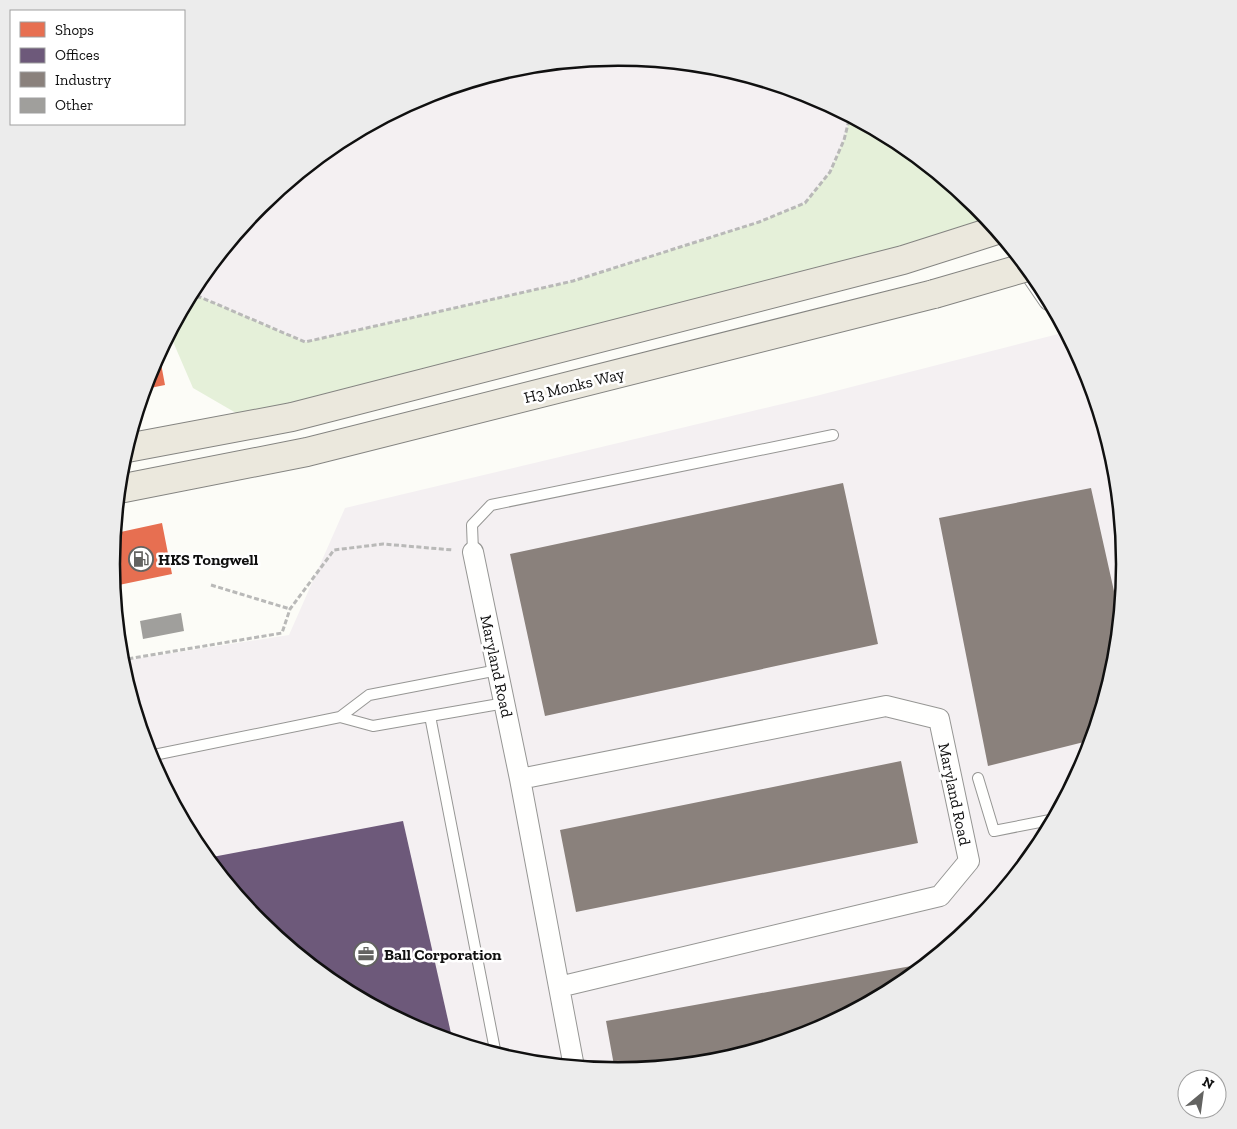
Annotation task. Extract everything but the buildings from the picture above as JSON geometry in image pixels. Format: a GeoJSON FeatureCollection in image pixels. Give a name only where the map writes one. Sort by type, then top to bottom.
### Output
{"type":"FeatureCollection","features":[{"type":"Feature","properties":{"kind":"main road"},"geometry":{"type":"LineString","coordinates":[[135,446],[292,417],[903,260],[989,232]]}},
{"type":"Feature","properties":{"kind":"main road","name":"H3 Monks Way"},"geometry":{"type":"LineString","coordinates":[[127,487],[308,452],[934,294],[1019,268]]}},
{"type":"Feature","properties":{"kind":"street","name":"Maryland Road"},"geometry":{"type":"LineString","coordinates":[[474,552],[520,780],[573,1060]]}},
{"type":"Feature","properties":{"kind":"street","name":"Maryland Road"},"geometry":{"type":"LineString","coordinates":[[520,780],[886,706],[939,719],[968,861],[940,896],[559,987]]}},
{"type":"Feature","properties":{"kind":"lane"},"geometry":{"type":"LineString","coordinates":[[474,552],[472,525],[491,505],[833,436]]}},
{"type":"Feature","properties":{"kind":"lane"},"geometry":{"type":"LineString","coordinates":[[158,754],[340,717],[369,696],[498,670]]}},
{"type":"Feature","properties":{"kind":"lane"},"geometry":{"type":"LineString","coordinates":[[340,717],[373,726],[505,703]]}},
{"type":"Feature","properties":{"kind":"lane"},"geometry":{"type":"LineString","coordinates":[[430,716],[494,1047]]}},
{"type":"Feature","properties":{"kind":"lane"},"geometry":{"type":"LineString","coordinates":[[978,778],[994,831],[1046,820]]}},
{"type":"Feature","properties":{"kind":"path"},"geometry":{"type":"LineString","coordinates":[[199,296],[305,342],[574,282],[759,222],[805,203],[830,172],[844,140],[848,123]]}},
{"type":"Feature","properties":{"kind":"path"},"geometry":{"type":"LineString","coordinates":[[129,659],[282,633],[290,610],[334,550],[383,544],[474,552]]}},
{"type":"Feature","properties":{"kind":"path"},"geometry":{"type":"LineString","coordinates":[[211,585],[290,610]]}},
{"type":"Feature","properties":{"kind":"shaded area"},"geometry":{"type":"Polygon","coordinates":[[[586,67],[651,67],[716,76],[747,83],[809,104],[848,123],[844,140],[830,172],[805,203],[759,222],[573,281],[305,342],[198,297],[223,261],[244,236],[266,212],[315,169],[369,133],[398,118],[428,104],[490,83],[521,76],[586,67]]]}},
{"type":"Feature","properties":{"kind":"shaded area"},"geometry":{"type":"Polygon","coordinates":[[[1060,334],[1079,374],[1090,404],[1107,467],[1116,532],[1116,597],[1107,662],[1100,693],[1079,755],[1050,814],[1014,868],[971,917],[922,960],[868,996],[839,1011],[809,1025],[747,1046],[716,1053],[651,1062],[586,1062],[553,1058],[490,1046],[458,1036],[428,1025],[369,996],[315,960],[290,939],[266,917],[223,868],[187,814],[158,755],[137,693],[130,660],[289,635],[345,508],[816,396],[1060,334]]]}},
{"type":"Feature","properties":{"kind":"green space"},"geometry":{"type":"Polygon","coordinates":[[[848,123],[895,150],[947,190],[989,232],[255,424],[193,388],[173,342],[198,297],[305,342],[573,281],[759,222],[805,203],[830,172],[844,140],[848,123]]]}},
{"type":"Feature","properties":{"kind":"place","name":"HKS Tongwell"},"geometry":{"type":"Point","coordinates":[141,559]}},
{"type":"Feature","properties":{"kind":"place","name":"Ball Corporation"},"geometry":{"type":"Point","coordinates":[366,954]}}]}
